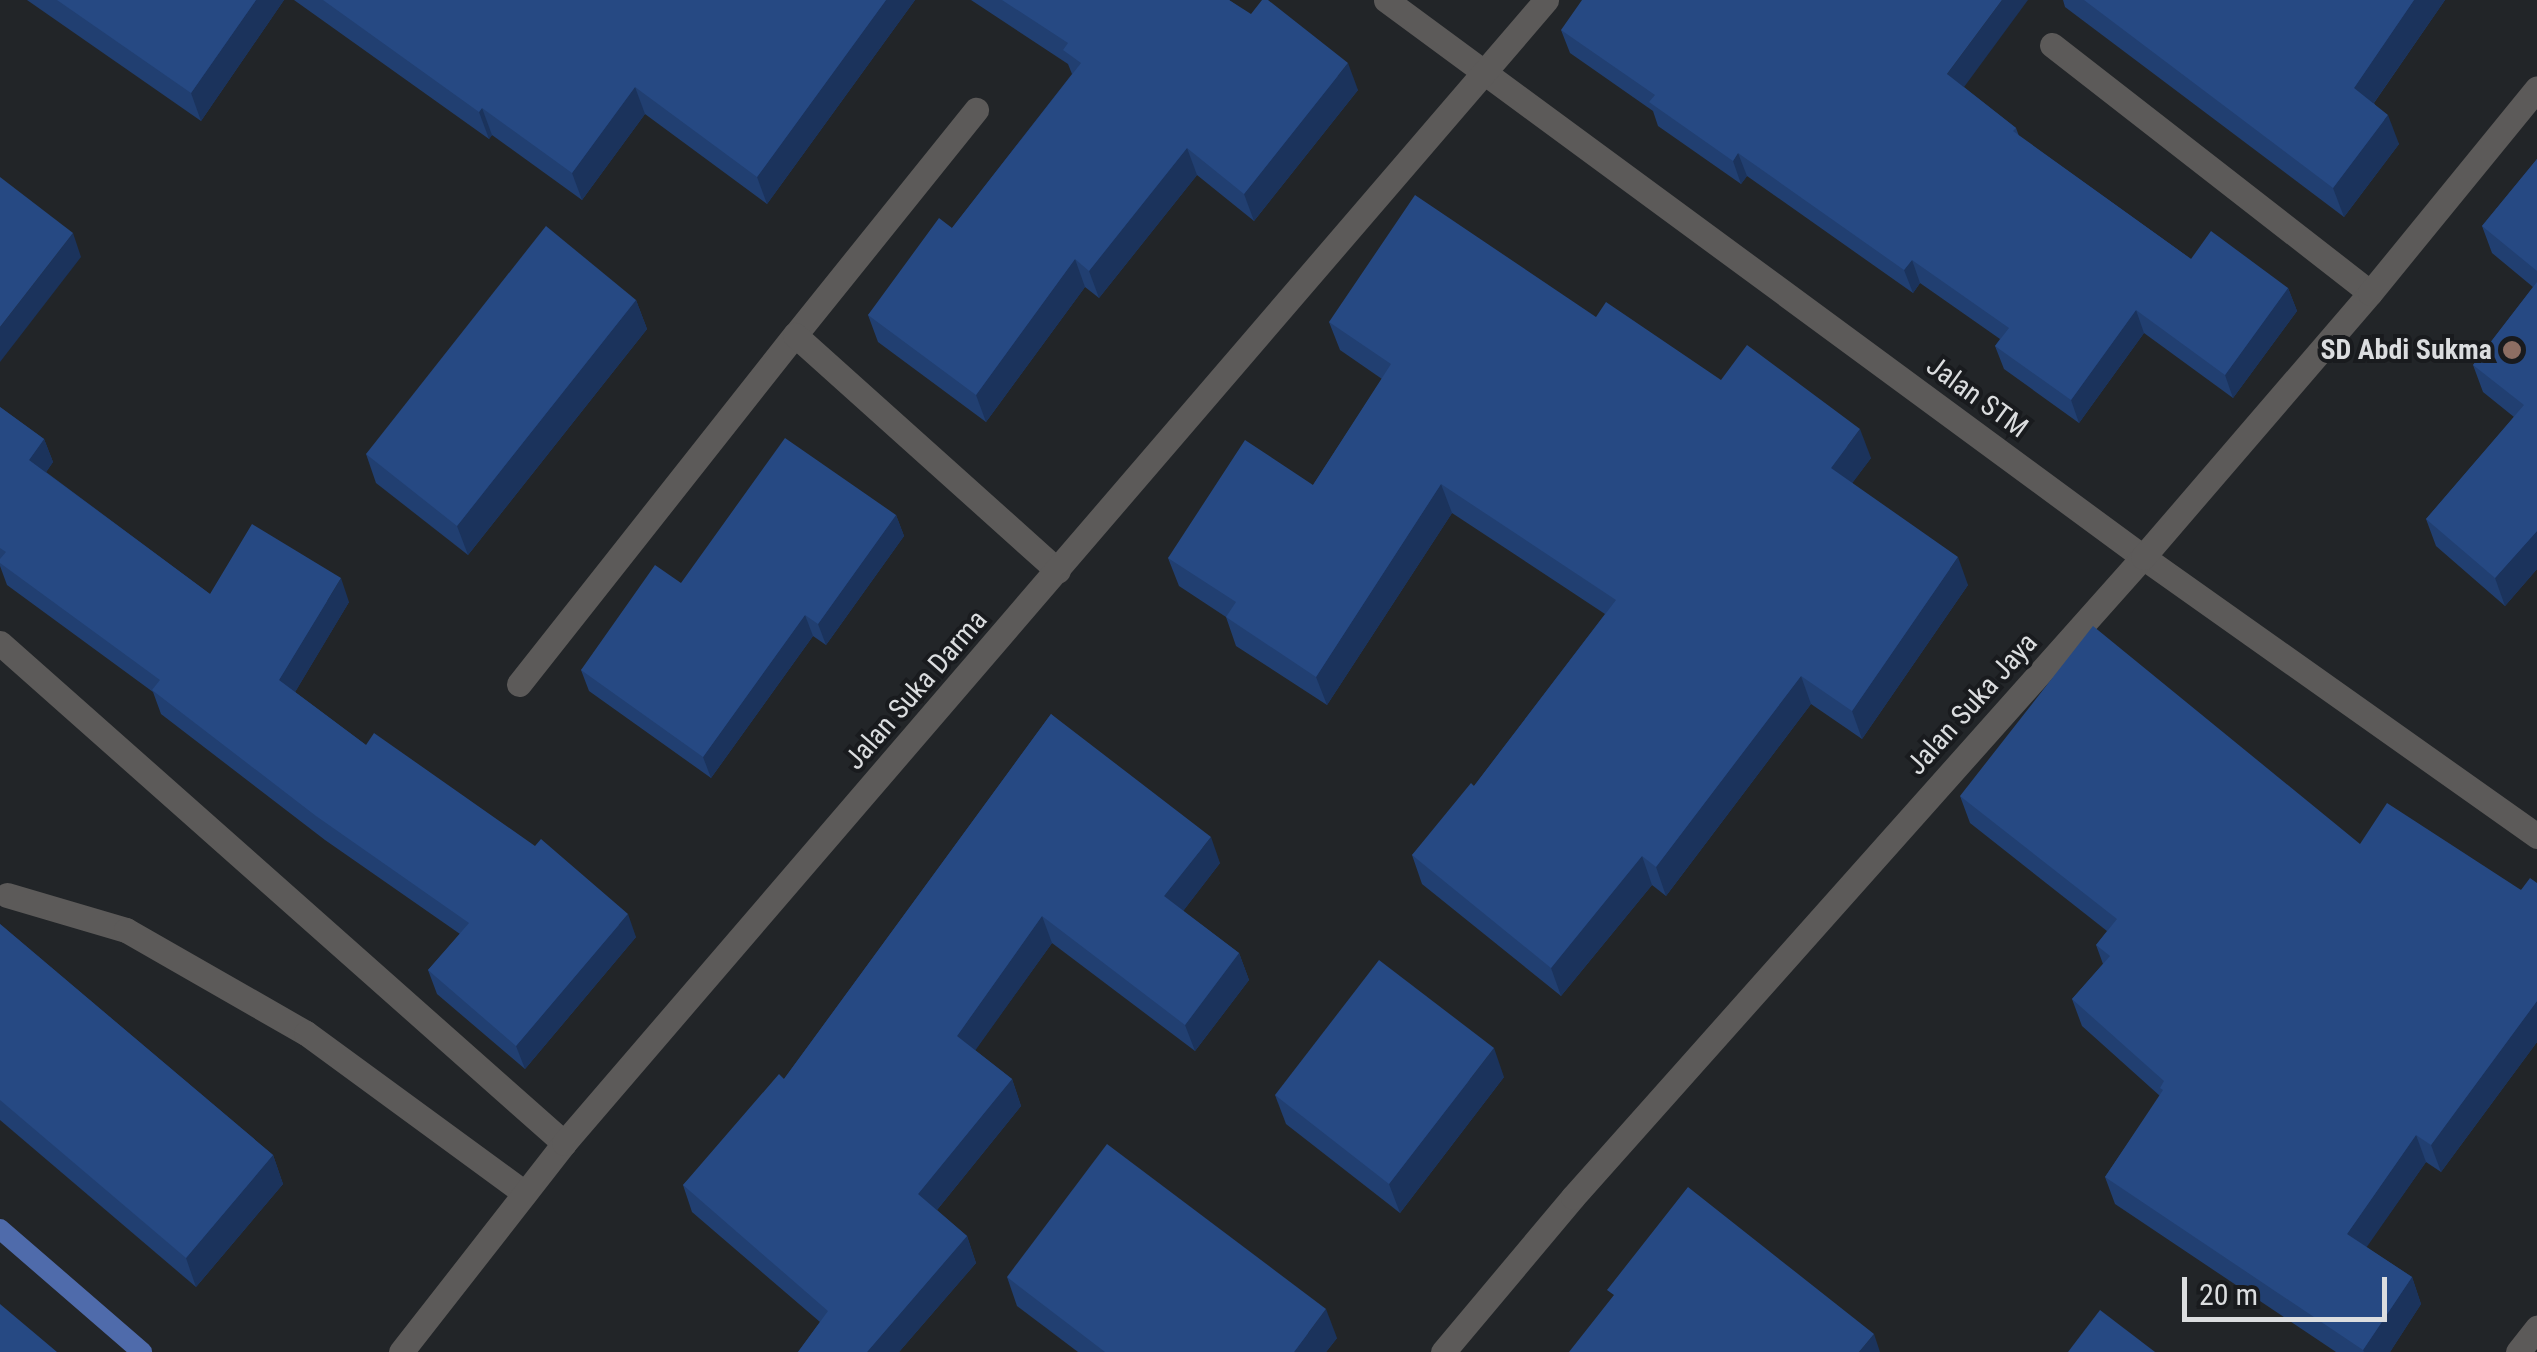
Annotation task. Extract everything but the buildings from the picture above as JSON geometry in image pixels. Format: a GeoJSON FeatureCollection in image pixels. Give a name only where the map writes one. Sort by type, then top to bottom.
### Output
{"type":"FeatureCollection","features":[{"type":"Feature","properties":{"kind":"street","name":"Jalan STM"},"geometry":{"type":"LineString","coordinates":[[1386,0],[2143,557],[2537,836]]}},
{"type":"Feature","properties":{"kind":"street","name":"Jalan Suka Darma"},"geometry":{"type":"LineString","coordinates":[[401,1352],[564,1143],[1546,0]]}},
{"type":"Feature","properties":{"kind":"street"},"geometry":{"type":"LineString","coordinates":[[2052,45],[2370,294]]}},
{"type":"Feature","properties":{"kind":"street","name":"Jalan Suka Jaya"},"geometry":{"type":"LineString","coordinates":[[1443,1352],[1573,1197],[2143,557],[2370,294],[2537,88]]}},
{"type":"Feature","properties":{"kind":"street"},"geometry":{"type":"LineString","coordinates":[[519,684],[976,110]]}},
{"type":"Feature","properties":{"kind":"street"},"geometry":{"type":"LineString","coordinates":[[795,336],[1058,571]]}},
{"type":"Feature","properties":{"kind":"street"},"geometry":{"type":"LineString","coordinates":[[0,643],[564,1143]]}},
{"type":"Feature","properties":{"kind":"street"},"geometry":{"type":"LineString","coordinates":[[7,896],[126,930],[290,1024],[525,1193]]}},
{"type":"Feature","properties":{"kind":"street"},"geometry":{"type":"LineString","coordinates":[[2518,1352],[2537,1328]]}},
{"type":"Feature","properties":{"kind":"waterway"},"geometry":{"type":"LineString","coordinates":[[0,1229],[142,1352]]}},
{"type":"Feature","properties":{"kind":"place","name":"SD Abdi Sukma"},"geometry":{"type":"Point","coordinates":[2512,350]}}]}
